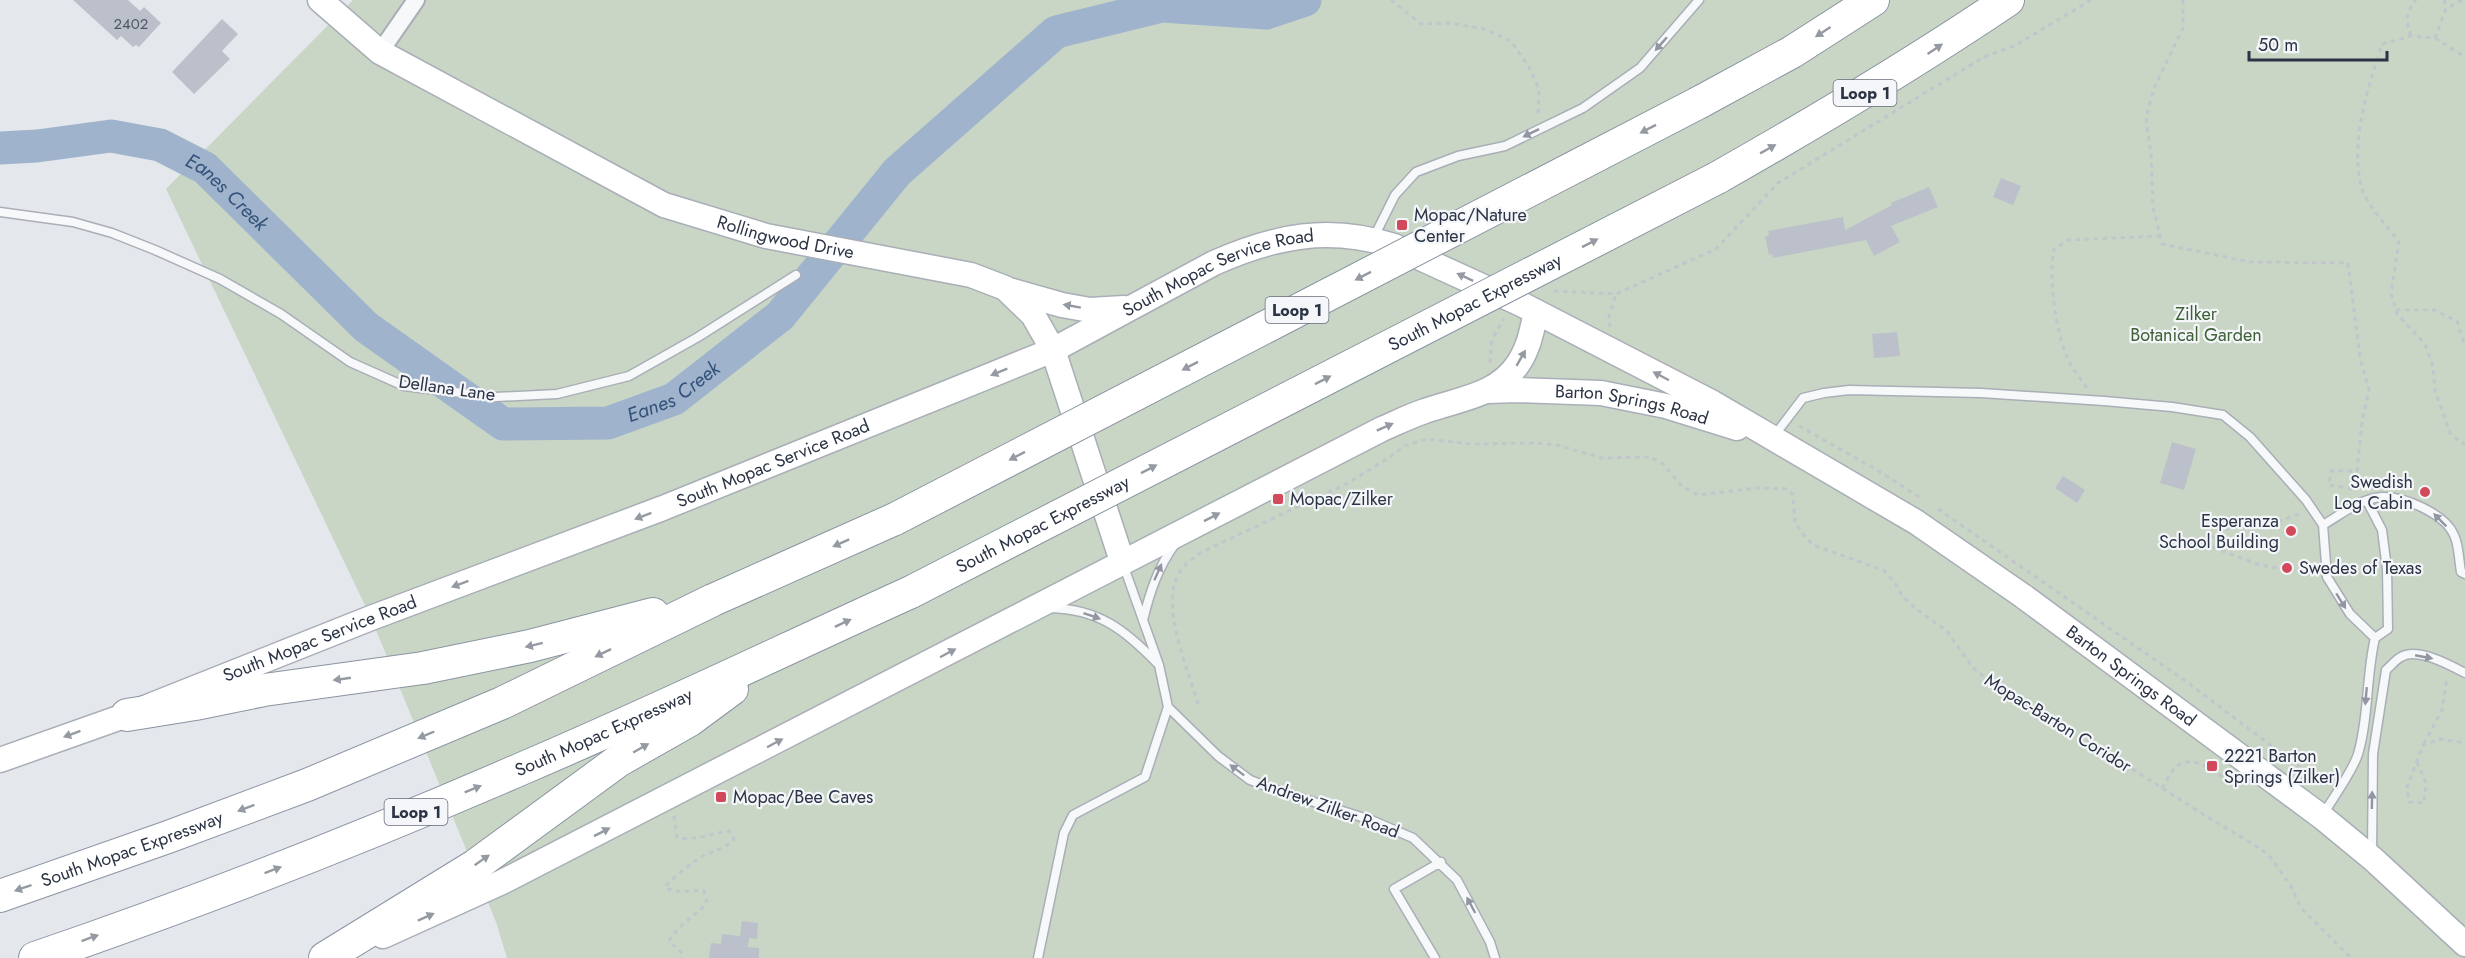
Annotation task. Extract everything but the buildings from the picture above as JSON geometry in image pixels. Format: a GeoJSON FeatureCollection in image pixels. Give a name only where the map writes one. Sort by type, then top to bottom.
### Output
{"type":"FeatureCollection","features":[{"type":"Feature","properties":{"kind":"highway","name":"South Mopac Expressway"},"geometry":{"type":"LineString","coordinates":[[0,896],[307,785],[502,703],[713,600],[895,519],[1700,102],[1792,52],[1873,0]]}},
{"type":"Feature","properties":{"kind":"highway","name":"South Mopac Expressway"},"geometry":{"type":"LineString","coordinates":[[35,958],[192,902],[463,793],[653,711],[911,592],[1717,178],[1916,62],[2008,0]]}},
{"type":"Feature","properties":{"kind":"highway"},"geometry":{"type":"LineString","coordinates":[[127,715],[264,690],[423,668],[530,646],[713,600]]}},
{"type":"Feature","properties":{"kind":"highway"},"geometry":{"type":"LineString","coordinates":[[325,958],[476,865],[618,762],[690,720],[790,647]]}},
{"type":"Feature","properties":{"kind":"main road","name":"Rollingwood Drive"},"geometry":{"type":"LineString","coordinates":[[320,0],[380,52],[664,205],[766,236],[971,275],[1005,288],[1033,315],[1053,350],[1122,561]]}},
{"type":"Feature","properties":{"kind":"main road","name":"South Mopac Service Road"},"geometry":{"type":"LineString","coordinates":[[0,760],[127,715],[370,618],[663,508],[1053,350],[1214,263],[1272,241],[1301,235],[1332,234],[1372,239],[1413,253],[1536,312]]}},
{"type":"Feature","properties":{"kind":"main road"},"geometry":{"type":"LineString","coordinates":[[1005,288],[1062,305],[1090,310],[1130,308]]}},
{"type":"Feature","properties":{"kind":"main road"},"geometry":{"type":"LineString","coordinates":[[334,958],[502,882],[1382,429],[1425,411],[1486,391],[1505,379],[1518,365],[1527,348],[1536,312]]}},
{"type":"Feature","properties":{"kind":"main road","name":"Barton Springs Road"},"geometry":{"type":"LineString","coordinates":[[1536,312],[1713,403],[1916,522],[2042,609],[2322,817],[2373,859],[2465,944]]}},
{"type":"Feature","properties":{"kind":"main road","name":"Barton Springs Road"},"geometry":{"type":"LineString","coordinates":[[1486,391],[1601,393],[1666,406],[1772,439]]}},
{"type":"Feature","properties":{"kind":"street"},"geometry":{"type":"LineString","coordinates":[[380,52],[416,0]]}},
{"type":"Feature","properties":{"kind":"lane"},"geometry":{"type":"LineString","coordinates":[[1372,239],[1395,195],[1416,172],[1458,156],[1505,146],[1583,108],[1640,68],[1699,0]]}},
{"type":"Feature","properties":{"kind":"lane","name":"Dellana Lane"},"geometry":{"type":"LineString","coordinates":[[0,212],[73,222],[112,233],[155,250],[220,279],[281,314],[350,362],[404,386],[496,397],[557,394],[629,376],[698,337],[796,275]]}},
{"type":"Feature","properties":{"kind":"lane"},"geometry":{"type":"LineString","coordinates":[[1772,439],[1803,398],[1849,390],[1981,393],[2096,400],[2172,407],[2223,415],[2250,437],[2313,510],[2323,525],[2327,577],[2350,614],[2375,638]]}},
{"type":"Feature","properties":{"kind":"lane"},"geometry":{"type":"LineString","coordinates":[[2323,525],[2360,504],[2382,497],[2417,504],[2433,513],[2454,534],[2461,572],[2465,574]]}},
{"type":"Feature","properties":{"kind":"lane"},"geometry":{"type":"LineString","coordinates":[[2322,817],[2358,757],[2363,730],[2369,662],[2375,638],[2388,629],[2387,569],[2382,530],[2367,501]]}},
{"type":"Feature","properties":{"kind":"lane"},"geometry":{"type":"LineString","coordinates":[[1143,620],[1152,588],[1165,558],[1186,530]]}},
{"type":"Feature","properties":{"kind":"lane"},"geometry":{"type":"LineString","coordinates":[[1038,958],[1064,833],[1073,815],[1145,777],[1168,708],[1159,665],[1122,561]]}},
{"type":"Feature","properties":{"kind":"lane"},"geometry":{"type":"LineString","coordinates":[[1035,608],[1063,608],[1094,615],[1130,635],[1159,665]]}},
{"type":"Feature","properties":{"kind":"lane"},"geometry":{"type":"LineString","coordinates":[[2373,859],[2373,754],[2386,670],[2402,656],[2422,655],[2449,664],[2465,673]]}},
{"type":"Feature","properties":{"kind":"lane","name":"Andrew Zilker Road"},"geometry":{"type":"LineString","coordinates":[[1168,708],[1218,756],[1250,780],[1279,792],[1398,830],[1413,838],[1441,862],[1457,880],[1490,942],[1495,958]]}},
{"type":"Feature","properties":{"kind":"lane"},"geometry":{"type":"LineString","coordinates":[[1435,958],[1394,889],[1441,862]]}},
{"type":"Feature","properties":{"kind":"path"},"geometry":{"type":"LineString","coordinates":[[1391,0],[1421,24],[1450,23],[1484,29],[1511,41],[1529,67],[1539,90],[1538,130]]}},
{"type":"Feature","properties":{"kind":"path"},"geometry":{"type":"LineString","coordinates":[[1550,291],[1616,294],[1716,249],[1778,183],[1982,58],[2016,45],[2091,0]]}},
{"type":"Feature","properties":{"kind":"path"},"geometry":{"type":"LineString","coordinates":[[2182,0],[2183,28],[2154,88],[2146,118],[2151,154],[2153,207],[2162,244],[2250,262],[2348,263],[2360,358],[2369,390],[2362,422],[2357,471],[2331,471],[2328,485],[2350,488],[2352,500]]}},
{"type":"Feature","properties":{"kind":"path"},"geometry":{"type":"LineString","coordinates":[[2411,36],[2406,25],[2409,8],[2416,0]]}},
{"type":"Feature","properties":{"kind":"path"},"geometry":{"type":"LineString","coordinates":[[2444,0],[2447,8]]}},
{"type":"Feature","properties":{"kind":"path"},"geometry":{"type":"LineString","coordinates":[[2435,38],[2447,8],[2462,0]]}},
{"type":"Feature","properties":{"kind":"path"},"geometry":{"type":"LineString","coordinates":[[2465,57],[2435,38],[2411,36],[2382,44],[2370,84],[2356,151],[2362,191],[2399,242],[2391,293],[2397,314],[2425,344],[2433,366],[2435,391],[2451,435],[2465,444]]}},
{"type":"Feature","properties":{"kind":"path"},"geometry":{"type":"LineString","coordinates":[[2096,400],[2070,363],[2060,331],[2052,288],[2051,263],[2054,249],[2068,240],[2160,236]]}},
{"type":"Feature","properties":{"kind":"path"},"geometry":{"type":"LineString","coordinates":[[1611,328],[1609,315],[1616,294]]}},
{"type":"Feature","properties":{"kind":"path"},"geometry":{"type":"LineString","coordinates":[[2396,310],[2434,310],[2457,321],[2465,346]]}},
{"type":"Feature","properties":{"kind":"path"},"geometry":{"type":"LineString","coordinates":[[1486,391],[1492,339],[1506,315]]}},
{"type":"Feature","properties":{"kind":"path","name":"Mopac-Barton Coridor"},"geometry":{"type":"LineString","coordinates":[[1198,704],[1174,620],[1172,595],[1176,578],[1186,564],[1225,540],[1348,483],[1414,441],[1427,439],[1470,444],[1536,443],[1557,445],[1602,458],[1650,457],[1663,464],[1682,486],[1698,495],[1758,488],[1788,489],[1793,495],[1795,522],[1813,544],[1823,550],[1883,570],[1894,581],[1902,596],[1947,631],[1973,668],[2007,695],[2088,741],[2261,849],[2271,858],[2291,886],[2301,908],[2352,958]]}},
{"type":"Feature","properties":{"kind":"path"},"geometry":{"type":"LineString","coordinates":[[2313,510],[2262,528],[2231,527],[2201,543],[2260,565],[2327,577]]}},
{"type":"Feature","properties":{"kind":"path"},"geometry":{"type":"LineString","coordinates":[[2417,762],[2426,783],[2424,803],[2409,802],[2407,787],[2423,746],[2442,710],[2449,664]]}},
{"type":"Feature","properties":{"kind":"path"},"geometry":{"type":"LineString","coordinates":[[2423,746],[2441,739],[2465,743]]}},
{"type":"Feature","properties":{"kind":"path"},"geometry":{"type":"LineString","coordinates":[[2162,788],[2176,767],[2186,762],[2197,762],[2228,780]]}},
{"type":"Feature","properties":{"kind":"path"},"geometry":{"type":"LineString","coordinates":[[674,813],[677,837],[687,840],[711,833],[729,831],[734,839],[722,850],[701,857],[683,872],[671,878],[665,887],[672,891],[704,891],[707,903],[694,917],[678,926],[669,941],[683,954],[682,958]]}},
{"type":"Feature","properties":{"kind":"green space","name":"Zilker Botanical Garden"},"geometry":{"type":"Polygon","coordinates":[[[353,0],[2465,0],[2465,958],[507,958],[496,922],[371,618],[166,189],[353,0]]]}},
{"type":"Feature","properties":{"kind":"waterway","name":"Eanes Creek"},"geometry":{"type":"LineString","coordinates":[[0,148],[37,146],[111,136],[160,145],[205,168],[366,327],[503,424],[608,423],[674,399],[780,316],[897,172],[1056,32],[1162,6],[1266,13],[1305,0]]}},
{"type":"Feature","properties":{"kind":"place","name":"Mopac/Nature Center"},"geometry":{"type":"Point","coordinates":[1402,225]}},
{"type":"Feature","properties":{"kind":"place","name":"Swedish Log Cabin"},"geometry":{"type":"Point","coordinates":[2425,492]}},
{"type":"Feature","properties":{"kind":"place","name":"Mopac/Zilker"},"geometry":{"type":"Point","coordinates":[1278,499]}},
{"type":"Feature","properties":{"kind":"place","name":"Esperanza School Building"},"geometry":{"type":"Point","coordinates":[2291,531]}},
{"type":"Feature","properties":{"kind":"place","name":"Swedes of Texas"},"geometry":{"type":"Point","coordinates":[2287,568]}},
{"type":"Feature","properties":{"kind":"place","name":"2221 Barton Springs (Zilker)"},"geometry":{"type":"Point","coordinates":[2212,766]}},
{"type":"Feature","properties":{"kind":"place","name":"Mopac/Bee Caves"},"geometry":{"type":"Point","coordinates":[721,797]}}]}
